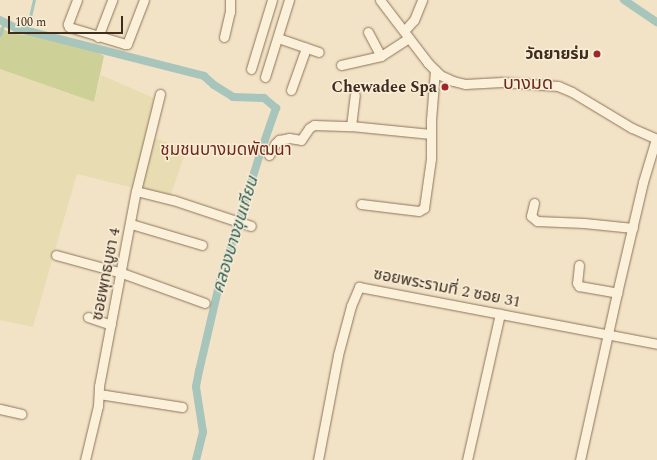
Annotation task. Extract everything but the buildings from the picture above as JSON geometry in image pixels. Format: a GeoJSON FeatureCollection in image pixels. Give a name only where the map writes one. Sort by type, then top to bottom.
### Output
{"type":"FeatureCollection","features":[{"type":"Feature","properties":{"kind":"street"},"geometry":{"type":"LineString","coordinates":[[77,0],[68,26],[98,37],[127,44],[144,0]]}},
{"type":"Feature","properties":{"kind":"street"},"geometry":{"type":"LineString","coordinates":[[98,37],[112,0]]}},
{"type":"Feature","properties":{"kind":"street"},"geometry":{"type":"LineString","coordinates":[[224,37],[230,12],[230,0]]}},
{"type":"Feature","properties":{"kind":"street"},"geometry":{"type":"LineString","coordinates":[[251,69],[272,0]]}},
{"type":"Feature","properties":{"kind":"street"},"geometry":{"type":"LineString","coordinates":[[265,76],[289,0]]}},
{"type":"Feature","properties":{"kind":"street"},"geometry":{"type":"LineString","coordinates":[[380,0],[435,70],[453,81],[465,84],[510,82],[558,86],[572,92],[632,128],[656,139],[617,293],[580,460]]}},
{"type":"Feature","properties":{"kind":"street"},"geometry":{"type":"LineString","coordinates":[[341,65],[381,56],[406,35],[422,0]]}},
{"type":"Feature","properties":{"kind":"street"},"geometry":{"type":"LineString","coordinates":[[368,32],[381,56]]}},
{"type":"Feature","properties":{"kind":"street"},"geometry":{"type":"LineString","coordinates":[[278,38],[319,52]]}},
{"type":"Feature","properties":{"kind":"street"},"geometry":{"type":"LineString","coordinates":[[291,90],[306,48]]}},
{"type":"Feature","properties":{"kind":"street"},"geometry":{"type":"LineString","coordinates":[[361,204],[422,210],[431,159],[435,70]]}},
{"type":"Feature","properties":{"kind":"street","name":"ซอยพุทธบูชา 4"},"geometry":{"type":"LineString","coordinates":[[85,460],[122,273],[136,191],[160,94]]}},
{"type":"Feature","properties":{"kind":"street"},"geometry":{"type":"LineString","coordinates":[[351,126],[355,95]]}},
{"type":"Feature","properties":{"kind":"street"},"geometry":{"type":"LineString","coordinates":[[269,155],[279,140],[289,138],[301,140],[309,128],[314,125],[351,126],[431,134]]}},
{"type":"Feature","properties":{"kind":"street"},"geometry":{"type":"LineString","coordinates":[[136,191],[173,200],[249,225]]}},
{"type":"Feature","properties":{"kind":"street"},"geometry":{"type":"LineString","coordinates":[[534,203],[531,216],[537,221],[584,223],[633,228]]}},
{"type":"Feature","properties":{"kind":"street"},"geometry":{"type":"LineString","coordinates":[[131,224],[202,245]]}},
{"type":"Feature","properties":{"kind":"street"},"geometry":{"type":"LineString","coordinates":[[56,255],[122,273],[205,303]]}},
{"type":"Feature","properties":{"kind":"street"},"geometry":{"type":"LineString","coordinates":[[579,265],[577,283],[579,286],[617,293]]}},
{"type":"Feature","properties":{"kind":"street","name":"ซอยพระรามที่ 2 ซอย 31"},"geometry":{"type":"LineString","coordinates":[[318,460],[338,355],[357,288],[362,287],[657,344]]}},
{"type":"Feature","properties":{"kind":"street"},"geometry":{"type":"LineString","coordinates":[[466,460],[500,314]]}},
{"type":"Feature","properties":{"kind":"street"},"geometry":{"type":"LineString","coordinates":[[88,317],[111,325]]}},
{"type":"Feature","properties":{"kind":"street"},"geometry":{"type":"LineString","coordinates":[[99,394],[182,407]]}},
{"type":"Feature","properties":{"kind":"street"},"geometry":{"type":"LineString","coordinates":[[0,409],[21,414]]}},
{"type":"Feature","properties":{"kind":"shaded area"},"geometry":{"type":"Polygon","coordinates":[[[0,69],[94,102],[101,75],[154,98],[146,136],[187,148],[170,197],[77,174],[33,327],[0,320],[0,69]]]}},
{"type":"Feature","properties":{"kind":"green space"},"geometry":{"type":"Polygon","coordinates":[[[0,27],[12,34],[29,35],[97,52],[104,56],[94,102],[0,69],[0,27]]]}},
{"type":"Feature","properties":{"kind":"waterway"},"geometry":{"type":"LineString","coordinates":[[27,30],[34,0]]}},
{"type":"Feature","properties":{"kind":"waterway"},"geometry":{"type":"LineString","coordinates":[[624,0],[657,22]]}},
{"type":"Feature","properties":{"kind":"waterway","name":"คลองบางขุนเทียน"},"geometry":{"type":"LineString","coordinates":[[0,20],[16,28],[204,76],[214,85],[233,97],[264,98],[276,108],[220,281],[199,371],[196,387],[203,432],[196,460]]}},
{"type":"Feature","properties":{"kind":"waterway"},"geometry":{"type":"LineString","coordinates":[[0,35],[4,22]]}},
{"type":"Feature","properties":{"kind":"place","name":"วัดยายร่ม"},"geometry":{"type":"Point","coordinates":[597,54]}},
{"type":"Feature","properties":{"kind":"place","name":"Chewadee Spa"},"geometry":{"type":"Point","coordinates":[445,87]}},
{"type":"Feature","properties":{"kind":"district","name":"บางมด"},"geometry":{"type":"Point","coordinates":[528,84]}},
{"type":"Feature","properties":{"kind":"district","name":"ชุมชนบางมดพัฒนา"},"geometry":{"type":"Point","coordinates":[226,151]}}]}
